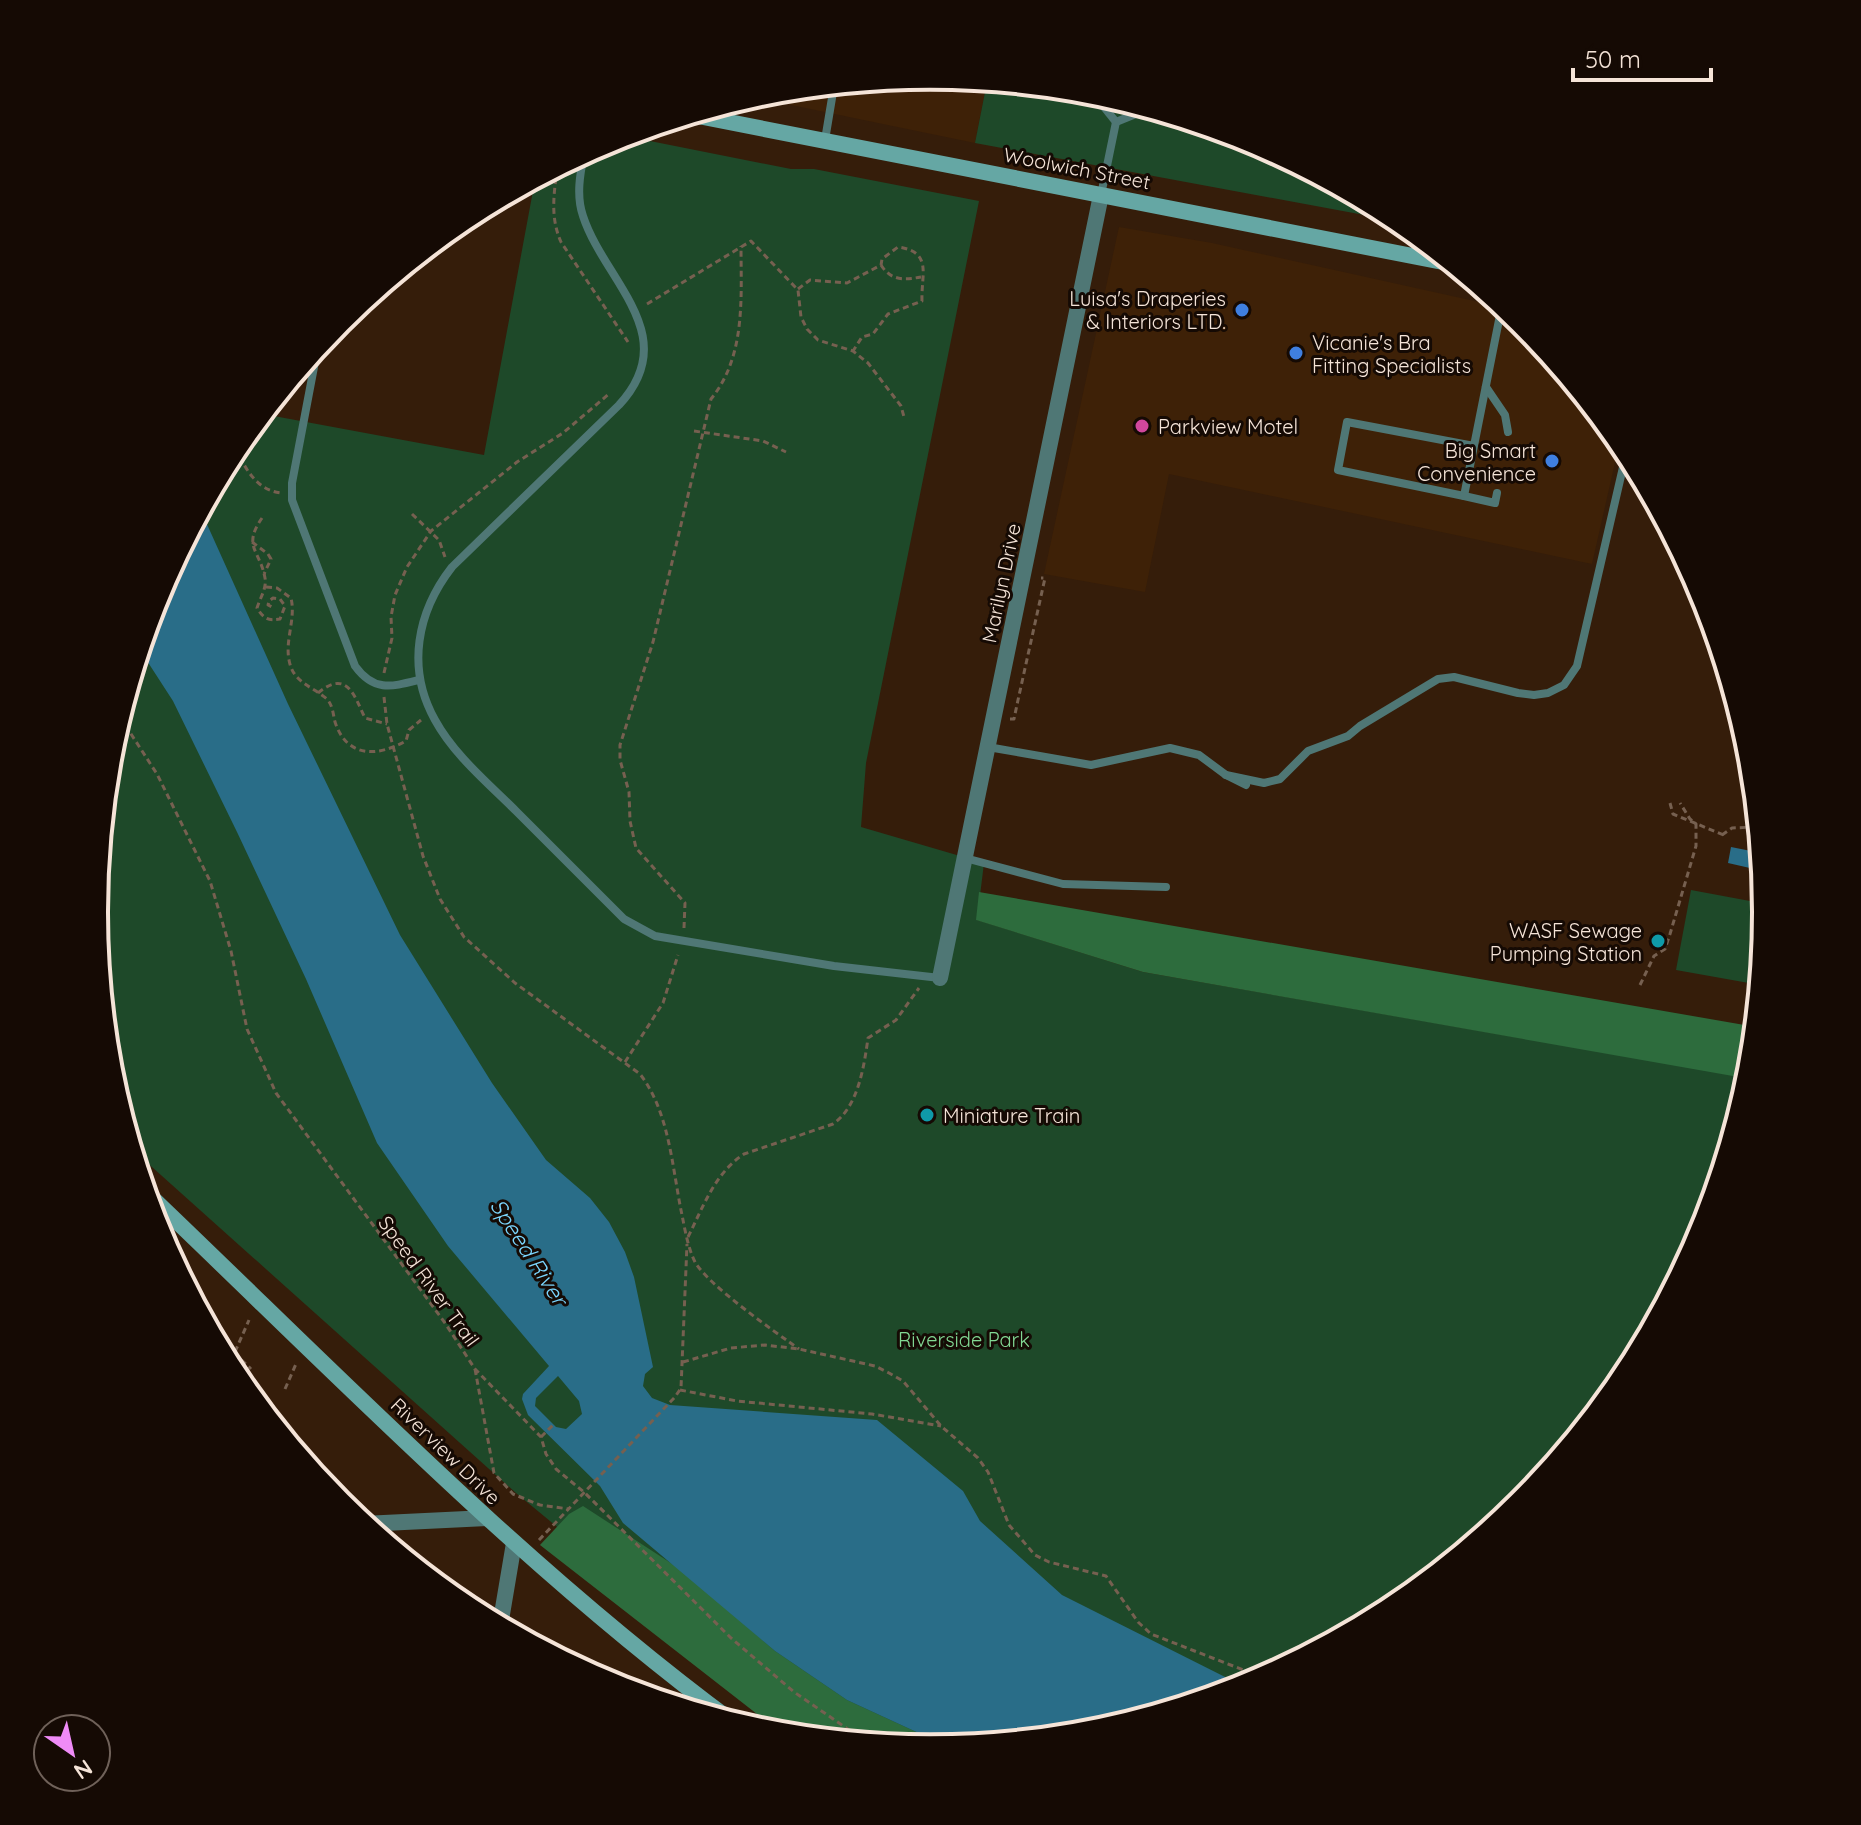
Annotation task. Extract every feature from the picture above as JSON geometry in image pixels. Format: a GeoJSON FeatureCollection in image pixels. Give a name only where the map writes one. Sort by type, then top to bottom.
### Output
{"type":"FeatureCollection","features":[{"type":"Feature","properties":{"kind":"street","name":"Woolwich Street"},"geometry":{"type":"LineString","coordinates":[[729,115],[825,140],[1430,260]]}},
{"type":"Feature","properties":{"kind":"street","name":"Marilyn Drive"},"geometry":{"type":"LineString","coordinates":[[940,978],[1101,195]]}},
{"type":"Feature","properties":{"kind":"street","name":"Riverview Drive"},"geometry":{"type":"LineString","coordinates":[[164,1210],[520,1548],[709,1704]]}},
{"type":"Feature","properties":{"kind":"street"},"geometry":{"type":"LineString","coordinates":[[380,1523],[487,1518]]}},
{"type":"Feature","properties":{"kind":"street"},"geometry":{"type":"LineString","coordinates":[[503,1615],[520,1548]]}},
{"type":"Feature","properties":{"kind":"lane"},"geometry":{"type":"LineString","coordinates":[[825,140],[832,96]]}},
{"type":"Feature","properties":{"kind":"lane"},"geometry":{"type":"LineString","coordinates":[[1106,109],[1116,122]]}},
{"type":"Feature","properties":{"kind":"lane"},"geometry":{"type":"LineString","coordinates":[[1116,122],[1132,115]]}},
{"type":"Feature","properties":{"kind":"lane"},"geometry":{"type":"LineString","coordinates":[[1101,195],[1116,122]]}},
{"type":"Feature","properties":{"kind":"lane"},"geometry":{"type":"LineString","coordinates":[[582,168],[579,193],[582,215],[636,311],[644,344],[635,386],[607,418],[452,567],[440,583],[425,614],[418,648],[419,680],[432,713],[462,757],[624,919],[655,936],[834,966],[940,978]]}},
{"type":"Feature","properties":{"kind":"lane"},"geometry":{"type":"LineString","coordinates":[[1464,496],[1499,319]]}},
{"type":"Feature","properties":{"kind":"lane"},"geometry":{"type":"LineString","coordinates":[[314,368],[292,483],[292,500],[355,666],[367,680],[384,686],[419,680]]}},
{"type":"Feature","properties":{"kind":"lane"},"geometry":{"type":"LineString","coordinates":[[1486,386],[1505,415],[1508,432]]}},
{"type":"Feature","properties":{"kind":"lane"},"geometry":{"type":"LineString","coordinates":[[1474,446],[1347,422],[1338,470],[1495,503],[1497,493]]}},
{"type":"Feature","properties":{"kind":"lane"},"geometry":{"type":"LineString","coordinates":[[1226,775],[1264,783],[1280,779],[1308,751],[1348,736],[1438,679],[1454,677],[1534,695],[1548,693],[1564,685],[1577,666],[1623,469]]}},
{"type":"Feature","properties":{"kind":"lane"},"geometry":{"type":"LineString","coordinates":[[988,747],[1091,765],[1170,748],[1199,755],[1246,785]]}},
{"type":"Feature","properties":{"kind":"lane"},"geometry":{"type":"LineString","coordinates":[[964,858],[1063,884],[1166,887]]}},
{"type":"Feature","properties":{"kind":"path"},"geometry":{"type":"LineString","coordinates":[[556,181],[553,218],[556,229],[631,348]]}},
{"type":"Feature","properties":{"kind":"path"},"geometry":{"type":"LineString","coordinates":[[636,311],[751,241],[798,290],[801,317],[807,329],[818,340],[853,351],[883,380],[901,406],[904,417]]}},
{"type":"Feature","properties":{"kind":"path"},"geometry":{"type":"LineString","coordinates":[[625,1062],[663,1003],[682,940],[685,903],[636,848],[620,745],[653,642],[711,399],[722,382],[740,331],[741,246]]}},
{"type":"Feature","properties":{"kind":"path"},"geometry":{"type":"LineString","coordinates":[[853,351],[862,337],[873,334],[888,314],[922,301],[924,262],[912,249],[898,247],[882,259],[881,265],[886,273],[897,279],[921,277]]}},
{"type":"Feature","properties":{"kind":"path"},"geometry":{"type":"LineString","coordinates":[[798,290],[810,280],[847,283],[881,265]]}},
{"type":"Feature","properties":{"kind":"path"},"geometry":{"type":"LineString","coordinates":[[615,388],[563,433],[517,462],[431,531],[407,567],[395,595],[384,686],[387,724],[432,881],[464,937],[515,983],[625,1062],[649,1086],[658,1108],[687,1238],[696,1263],[716,1285],[799,1349]]}},
{"type":"Feature","properties":{"kind":"path"},"geometry":{"type":"LineString","coordinates":[[694,431],[763,441],[786,452]]}},
{"type":"Feature","properties":{"kind":"path"},"geometry":{"type":"LineString","coordinates":[[244,461],[259,485],[269,492],[280,493]]}},
{"type":"Feature","properties":{"kind":"path"},"geometry":{"type":"LineString","coordinates":[[412,514],[439,540],[444,556],[452,567]]}},
{"type":"Feature","properties":{"kind":"path"},"geometry":{"type":"LineString","coordinates":[[262,518],[256,526],[252,542],[266,587],[257,608],[262,617],[280,619],[285,606],[280,599],[269,601],[268,605],[274,608]]}},
{"type":"Feature","properties":{"kind":"path"},"geometry":{"type":"LineString","coordinates":[[252,542],[271,559],[264,574]]}},
{"type":"Feature","properties":{"kind":"path"},"geometry":{"type":"LineString","coordinates":[[266,587],[277,588],[291,598],[293,619],[288,643],[289,663],[299,681],[329,702],[344,740],[353,750],[367,752],[406,741],[413,726],[432,713]]}},
{"type":"Feature","properties":{"kind":"path"},"geometry":{"type":"LineString","coordinates":[[318,694],[329,684],[347,686],[365,718],[387,724]]}},
{"type":"Feature","properties":{"kind":"path","name":"Speed River Trail"},"geometry":{"type":"LineString","coordinates":[[129,731],[157,774],[210,881],[231,951],[247,1029],[276,1093],[445,1323],[475,1369],[541,1437],[546,1454],[556,1469],[585,1493],[731,1638],[794,1692],[850,1730]]}},
{"type":"Feature","properties":{"kind":"path"},"geometry":{"type":"LineString","coordinates":[[1670,803],[1673,814],[1724,836],[1732,828],[1748,827]]}},
{"type":"Feature","properties":{"kind":"path"},"geometry":{"type":"LineString","coordinates":[[1640,985],[1654,956],[1665,949],[1696,846],[1696,825],[1680,803]]}},
{"type":"Feature","properties":{"kind":"path"},"geometry":{"type":"LineString","coordinates":[[1686,886],[1694,888]]}},
{"type":"Feature","properties":{"kind":"path"},"geometry":{"type":"LineString","coordinates":[[520,1548],[569,1509],[680,1390],[687,1238],[721,1174],[744,1154],[840,1119],[851,1103],[858,1084],[868,1038],[896,1020],[921,984],[940,978]]}},
{"type":"Feature","properties":{"kind":"path"},"geometry":{"type":"LineString","coordinates":[[235,1351],[249,1320]]}},
{"type":"Feature","properties":{"kind":"path"},"geometry":{"type":"LineString","coordinates":[[683,1362],[731,1348],[765,1345],[799,1349],[875,1366],[889,1373],[903,1381],[941,1426],[978,1458],[988,1472],[1009,1525],[1035,1555],[1049,1562],[1106,1576],[1138,1622],[1151,1634],[1247,1671]]}},
{"type":"Feature","properties":{"kind":"path"},"geometry":{"type":"LineString","coordinates":[[241,1359],[251,1369]]}},
{"type":"Feature","properties":{"kind":"path"},"geometry":{"type":"LineString","coordinates":[[285,1389],[296,1364]]}},
{"type":"Feature","properties":{"kind":"path"},"geometry":{"type":"LineString","coordinates":[[475,1369],[494,1473],[513,1494],[540,1505],[569,1509]]}},
{"type":"Feature","properties":{"kind":"path"},"geometry":{"type":"LineString","coordinates":[[680,1390],[737,1401],[872,1414],[941,1426]]}},
{"type":"Feature","properties":{"kind":"path"},"geometry":{"type":"LineString","coordinates":[[541,1437],[554,1424]]}},
{"type":"Feature","properties":{"kind":"shaded area"},"geometry":{"type":"Polygon","coordinates":[[[877,92],[985,92],[975,143],[784,104],[877,92]]]}},
{"type":"Feature","properties":{"kind":"shaded area"},"geometry":{"type":"Polygon","coordinates":[[[1119,227],[1212,243],[1482,303],[1549,370],[1616,459],[1592,564],[1169,474],[1145,592],[1044,574],[1119,227]]]}},
{"type":"Feature","properties":{"kind":"green space"},"geometry":{"type":"Polygon","coordinates":[[[985,92],[1091,106],[1143,118],[1245,153],[1294,175],[1366,215],[975,143],[985,92]]]}},
{"type":"Feature","properties":{"kind":"green space","name":"Riverside Park"},"geometry":{"type":"Polygon","coordinates":[[[649,141],[979,201],[866,763],[861,827],[984,863],[977,920],[1143,972],[1736,1076],[1709,1177],[1668,1276],[1643,1324],[1583,1413],[1512,1494],[1431,1565],[1342,1625],[1245,1672],[1195,1691],[1091,1719],[984,1733],[877,1733],[795,1723],[516,1493],[148,1163],[124,1073],[115,1020],[108,912],[110,859],[115,805],[136,700],[152,648],[193,549],[218,501],[275,416],[484,455],[533,193],[567,175],[649,141]]]}},
{"type":"Feature","properties":{"kind":"green space"},"geometry":{"type":"Polygon","coordinates":[[[1691,890],[1753,901],[1749,983],[1676,970],[1691,890]]]}},
{"type":"Feature","properties":{"kind":"green space"},"geometry":{"type":"Polygon","coordinates":[[[979,892],[1745,1025],[1736,1077],[1143,972],[976,920],[979,892]]]}},
{"type":"Feature","properties":{"kind":"green space"},"geometry":{"type":"Polygon","coordinates":[[[583,1506],[680,1569],[775,1651],[847,1700],[922,1735],[823,1728],[761,1717],[540,1545],[569,1514],[583,1506]]]}},
{"type":"Feature","properties":{"kind":"water","name":"Speed River"},"geometry":{"type":"Polygon","coordinates":[[[206,523],[288,704],[400,935],[492,1083],[546,1160],[590,1198],[609,1222],[625,1252],[634,1277],[653,1367],[645,1374],[643,1386],[652,1398],[670,1405],[877,1420],[963,1491],[980,1521],[1062,1595],[1228,1678],[1143,1707],[1091,1719],[1038,1728],[922,1735],[847,1700],[775,1651],[623,1523],[600,1486],[528,1415],[523,1394],[549,1366],[448,1246],[377,1143],[306,979],[173,701],[148,662],[171,598],[206,523]],[[558,1376],[536,1398],[535,1406],[556,1427],[566,1429],[582,1414],[579,1401],[558,1376]]]}},
{"type":"Feature","properties":{"kind":"water"},"geometry":{"type":"Polygon","coordinates":[[[1731,847],[1750,851],[1751,868],[1728,863],[1731,847]]]}},
{"type":"Feature","properties":{"kind":"place","name":"Luisa's Draperies & Interiors LTD."},"geometry":{"type":"Point","coordinates":[1242,310]}},
{"type":"Feature","properties":{"kind":"place","name":"Vicanie's Bra Fitting Specialists"},"geometry":{"type":"Point","coordinates":[1296,353]}},
{"type":"Feature","properties":{"kind":"place","name":"Parkview Motel"},"geometry":{"type":"Point","coordinates":[1142,426]}},
{"type":"Feature","properties":{"kind":"place","name":"Big Smart Convenience"},"geometry":{"type":"Point","coordinates":[1552,461]}},
{"type":"Feature","properties":{"kind":"place","name":"WASF Sewage Pumping Station"},"geometry":{"type":"Point","coordinates":[1658,941]}},
{"type":"Feature","properties":{"kind":"place","name":"Miniature Train"},"geometry":{"type":"Point","coordinates":[927,1115]}}]}
